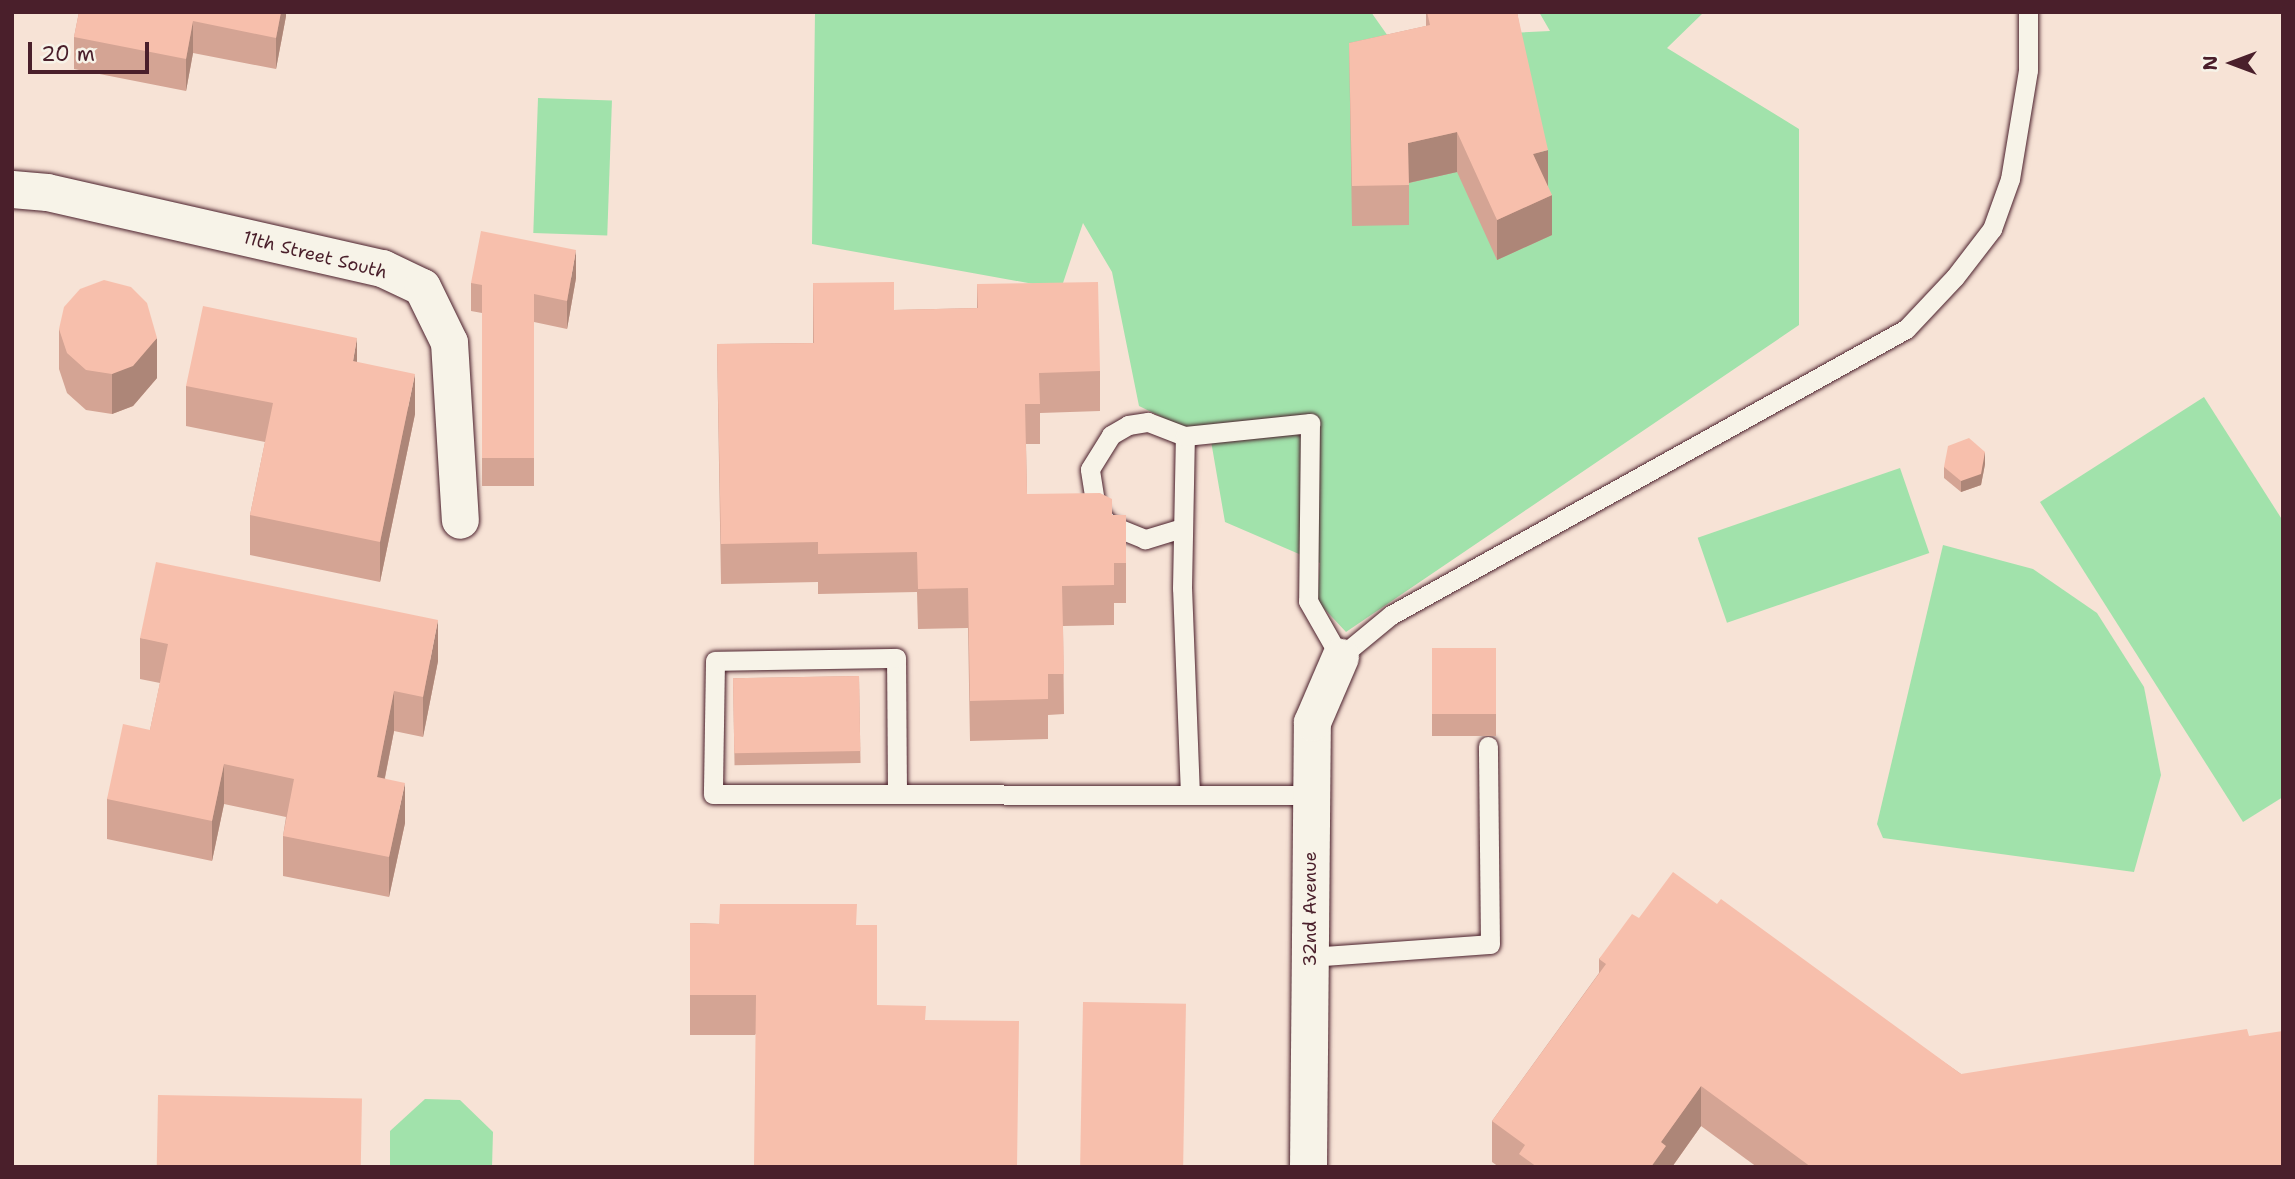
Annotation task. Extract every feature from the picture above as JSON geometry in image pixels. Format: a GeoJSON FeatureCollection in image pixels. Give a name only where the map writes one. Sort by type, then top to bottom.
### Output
{"type":"FeatureCollection","features":[{"type":"Feature","properties":{"kind":"street","name":"11th Street South"},"geometry":{"type":"LineString","coordinates":[[12,189],[47,192],[382,268],[422,287],[449,342],[460,520]]}},
{"type":"Feature","properties":{"kind":"street","name":"32nd Avenue"},"geometry":{"type":"LineString","coordinates":[[1308,1167],[1312,722],[1340,657]]}},
{"type":"Feature","properties":{"kind":"lane"},"geometry":{"type":"LineString","coordinates":[[1182,528],[1145,539],[1117,529],[1096,508],[1090,469],[1097,450],[1128,425],[1158,424],[1185,436],[1310,423],[1308,601],[1340,657],[1401,610],[1906,328],[1992,229],[2010,179],[2028,70],[2028,12]]}},
{"type":"Feature","properties":{"kind":"lane"},"geometry":{"type":"LineString","coordinates":[[1185,436],[1182,528],[1190,795]]}},
{"type":"Feature","properties":{"kind":"lane"},"geometry":{"type":"LineString","coordinates":[[897,794],[896,658],[715,661],[713,794],[1310,795]]}},
{"type":"Feature","properties":{"kind":"lane"},"geometry":{"type":"LineString","coordinates":[[1309,957],[1490,944],[1488,746]]}},
{"type":"Feature","properties":{"kind":"green space"},"geometry":{"type":"Polygon","coordinates":[[[815,12],[1371,12],[1390,39],[1550,31],[1539,12],[1704,12],[1667,48],[1799,129],[1799,325],[1346,632],[1317,601],[1320,563],[1225,522],[1211,441],[1139,406],[1112,272],[1083,223],[1061,289],[812,244],[815,12]]]}},
{"type":"Feature","properties":{"kind":"green space"},"geometry":{"type":"Polygon","coordinates":[[[538,98],[612,101],[607,236],[533,233],[538,98]]]}},
{"type":"Feature","properties":{"kind":"green space"},"geometry":{"type":"Polygon","coordinates":[[[2204,397],[2283,521],[2283,797],[2243,822],[2040,502],[2204,397]]]}},
{"type":"Feature","properties":{"kind":"green space"},"geometry":{"type":"Polygon","coordinates":[[[1900,468],[1929,553],[1727,623],[1698,538],[1900,468]]]}},
{"type":"Feature","properties":{"kind":"green space"},"geometry":{"type":"Polygon","coordinates":[[[1943,545],[2033,569],[2097,613],[2144,687],[2161,775],[2134,872],[1883,838],[1877,824],[1943,545]]]}},
{"type":"Feature","properties":{"kind":"green space"},"geometry":{"type":"Polygon","coordinates":[[[425,1099],[460,1100],[493,1132],[492,1167],[390,1167],[390,1131],[425,1099]]]}},
{"type":"Feature","properties":{"kind":"building"},"geometry":{"type":"Polygon","coordinates":[[[79,12],[281,12],[276,38],[193,21],[186,59],[74,37],[79,12]]]}},
{"type":"Feature","properties":{"kind":"building"},"geometry":{"type":"Polygon","coordinates":[[[1427,12],[1517,12],[1548,150],[1533,154],[1552,195],[1497,220],[1457,132],[1408,143],[1409,185],[1352,186],[1349,43],[1430,25],[1427,12]]]}},
{"type":"Feature","properties":{"kind":"building"},"geometry":{"type":"Polygon","coordinates":[[[481,231],[576,250],[567,301],[534,294],[534,458],[482,458],[482,285],[471,283],[481,231]]]}},
{"type":"Feature","properties":{"kind":"building"},"geometry":{"type":"Polygon","coordinates":[[[104,280],[131,287],[147,303],[157,338],[133,366],[112,374],[86,370],[67,353],[59,329],[64,307],[80,289],[104,280]]]}},
{"type":"Feature","properties":{"kind":"building"},"geometry":{"type":"Polygon","coordinates":[[[894,282],[894,310],[978,308],[977,284],[1098,282],[1100,371],[1039,373],[1040,404],[1025,404],[1027,494],[1100,493],[1112,499],[1112,515],[1126,515],[1126,563],[1114,563],[1114,585],[1062,586],[1064,674],[1048,674],[1048,699],[970,701],[968,588],[918,589],[917,552],[818,554],[818,542],[721,544],[717,344],[814,343],[813,283],[894,282]]]}},
{"type":"Feature","properties":{"kind":"building"},"geometry":{"type":"Polygon","coordinates":[[[203,306],[357,338],[353,361],[415,374],[380,542],[250,515],[273,403],[186,386],[203,306]]]}},
{"type":"Feature","properties":{"kind":"building"},"geometry":{"type":"Polygon","coordinates":[[[1969,438],[1985,452],[1981,474],[1961,481],[1944,467],[1948,446],[1969,438]]]}},
{"type":"Feature","properties":{"kind":"building"},"geometry":{"type":"Polygon","coordinates":[[[156,562],[438,620],[423,697],[394,691],[377,777],[405,783],[389,857],[283,836],[294,779],[224,764],[212,821],[107,799],[123,724],[150,730],[168,644],[140,638],[156,562]]]}},
{"type":"Feature","properties":{"kind":"building"},"geometry":{"type":"Polygon","coordinates":[[[1432,648],[1496,648],[1496,714],[1432,714],[1432,648]]]}},
{"type":"Feature","properties":{"kind":"building"},"geometry":{"type":"Polygon","coordinates":[[[859,676],[860,751],[734,753],[733,678],[859,676]]]}},
{"type":"Feature","properties":{"kind":"building"},"geometry":{"type":"Polygon","coordinates":[[[1673,872],[1717,904],[1721,899],[1961,1074],[2247,1029],[2249,1036],[2283,1031],[2283,1167],[1811,1167],[1701,1086],[1661,1142],[1666,1146],[1651,1167],[1537,1167],[1519,1154],[1525,1145],[1492,1121],[1606,964],[1599,959],[1632,914],[1639,918],[1673,872]]]}},
{"type":"Feature","properties":{"kind":"building"},"geometry":{"type":"Polygon","coordinates":[[[720,904],[857,904],[856,925],[877,925],[877,1005],[926,1006],[925,1020],[1019,1021],[1017,1167],[754,1167],[756,995],[690,995],[690,923],[719,924],[720,904]]]}},
{"type":"Feature","properties":{"kind":"building"},"geometry":{"type":"Polygon","coordinates":[[[1083,1002],[1186,1004],[1183,1167],[1080,1167],[1083,1002]]]}},
{"type":"Feature","properties":{"kind":"building"},"geometry":{"type":"Polygon","coordinates":[[[158,1095],[362,1099],[361,1167],[157,1167],[158,1095]]]}}]}
